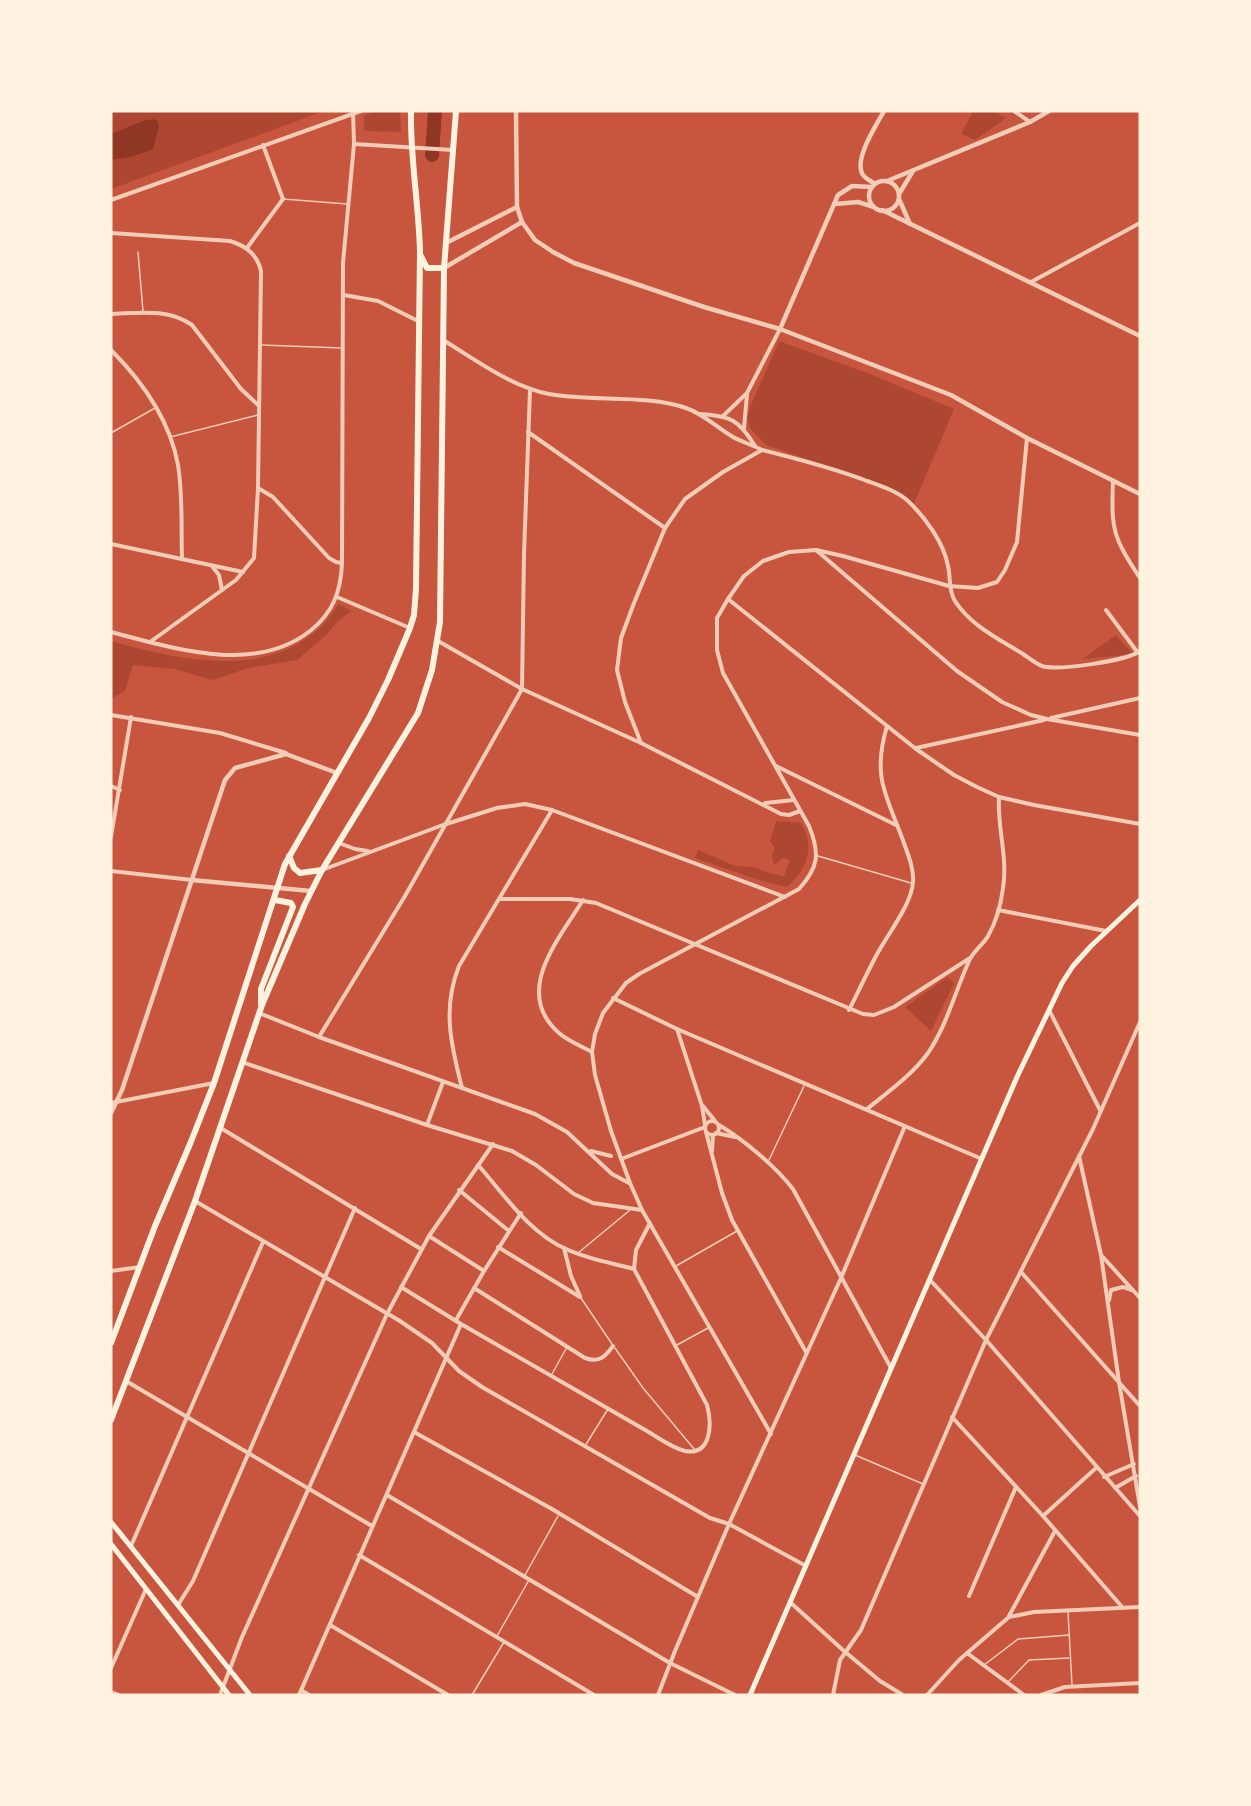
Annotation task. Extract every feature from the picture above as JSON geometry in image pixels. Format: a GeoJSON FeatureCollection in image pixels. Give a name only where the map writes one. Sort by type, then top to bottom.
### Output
{"type":"FeatureCollection","features":[{"type":"Feature","properties":{"kind":"main road"},"geometry":{"type":"LineString","coordinates":[[111,1343],[214,1083],[289,855],[388,680],[414,615],[420,252],[411,111]]}},
{"type":"Feature","properties":{"kind":"main road"},"geometry":{"type":"LineString","coordinates":[[111,1420],[195,1201],[261,1005],[322,870],[418,713],[427,689],[438,641],[444,268],[450,149],[456,111]]}},
{"type":"Feature","properties":{"kind":"main road"},"geometry":{"type":"LineString","coordinates":[[420,252],[427,268],[444,268]]}},
{"type":"Feature","properties":{"kind":"main road"},"geometry":{"type":"LineString","coordinates":[[289,855],[294,868],[300,873],[322,870]]}},
{"type":"Feature","properties":{"kind":"main road"},"geometry":{"type":"LineString","coordinates":[[261,1005],[261,990],[293,906],[291,903],[275,900]]}},
{"type":"Feature","properties":{"kind":"main road"},"geometry":{"type":"LineString","coordinates":[[750,1695],[1017,1077],[1062,983],[1073,966],[1140,900]]}},
{"type":"Feature","properties":{"kind":"main road"},"geometry":{"type":"LineString","coordinates":[[111,1522],[250,1695]]}},
{"type":"Feature","properties":{"kind":"main road"},"geometry":{"type":"LineString","coordinates":[[111,1544],[229,1695]]}},
{"type":"Feature","properties":{"kind":"street"},"geometry":{"type":"LineString","coordinates":[[111,200],[361,111]]}},
{"type":"Feature","properties":{"kind":"street"},"geometry":{"type":"LineString","coordinates":[[516,111],[517,207],[522,222],[535,240],[542,245],[579,265],[704,307],[780,329],[961,399],[1027,438],[1140,494]]}},
{"type":"Feature","properties":{"kind":"street"},"geometry":{"type":"LineString","coordinates":[[874,186],[862,173],[860,159],[883,111]]}},
{"type":"Feature","properties":{"kind":"street"},"geometry":{"type":"LineString","coordinates":[[1014,111],[1030,122]]}},
{"type":"Feature","properties":{"kind":"street"},"geometry":{"type":"LineString","coordinates":[[723,416],[747,393],[780,329],[838,195],[847,189],[874,186],[913,171],[1030,122],[1049,111]]}},
{"type":"Feature","properties":{"kind":"street"},"geometry":{"type":"LineString","coordinates":[[111,632],[149,642],[225,655],[270,651],[283,647],[313,629],[321,622],[337,597],[342,563],[343,263],[354,144],[353,112]]}},
{"type":"Feature","properties":{"kind":"street"},"geometry":{"type":"LineString","coordinates":[[354,144],[450,149]]}},
{"type":"Feature","properties":{"kind":"street"},"geometry":{"type":"LineString","coordinates":[[247,248],[283,199],[263,145]]}},
{"type":"Feature","properties":{"kind":"street"},"geometry":{"type":"LineString","coordinates":[[882,210],[894,206],[913,171]]}},
{"type":"Feature","properties":{"kind":"street"},"geometry":{"type":"LineString","coordinates":[[887,181],[895,186],[910,224]]}},
{"type":"Feature","properties":{"kind":"street"},"geometry":{"type":"LineString","coordinates":[[874,186],[869,195],[876,208]]}},
{"type":"Feature","properties":{"kind":"street"},"geometry":{"type":"LineString","coordinates":[[835,204],[858,202],[882,210],[1140,336]]}},
{"type":"Feature","properties":{"kind":"street"},"geometry":{"type":"LineString","coordinates":[[446,243],[517,207]]}},
{"type":"Feature","properties":{"kind":"street"},"geometry":{"type":"LineString","coordinates":[[444,268],[522,222]]}},
{"type":"Feature","properties":{"kind":"street"},"geometry":{"type":"LineString","coordinates":[[1031,282],[1140,223]]}},
{"type":"Feature","properties":{"kind":"street"},"geometry":{"type":"LineString","coordinates":[[111,233],[237,243],[247,248],[256,258],[261,271],[255,552],[244,572],[149,642]]}},
{"type":"Feature","properties":{"kind":"street"},"geometry":{"type":"LineString","coordinates":[[344,295],[378,301],[418,321]]}},
{"type":"Feature","properties":{"kind":"street"},"geometry":{"type":"LineString","coordinates":[[111,314],[168,313],[192,325],[241,389],[259,406]]}},
{"type":"Feature","properties":{"kind":"street"},"geometry":{"type":"LineString","coordinates":[[442,340],[530,390],[601,400],[666,403],[701,414],[723,416],[744,428],[755,446]]}},
{"type":"Feature","properties":{"kind":"street"},"geometry":{"type":"LineString","coordinates":[[111,350],[134,375],[156,408],[170,437],[179,476],[182,558]]}},
{"type":"Feature","properties":{"kind":"street"},"geometry":{"type":"LineString","coordinates":[[319,1037],[405,896],[522,688],[530,390]]}},
{"type":"Feature","properties":{"kind":"street"},"geometry":{"type":"LineString","coordinates":[[744,428],[747,393]]}},
{"type":"Feature","properties":{"kind":"street"},"geometry":{"type":"LineString","coordinates":[[701,414],[735,438],[762,450],[828,467],[876,484],[905,499],[926,523],[940,545],[948,562],[949,586],[953,599],[988,633],[1042,666],[1062,668],[1125,658],[1139,652],[1106,610]]}},
{"type":"Feature","properties":{"kind":"street"},"geometry":{"type":"LineString","coordinates":[[528,432],[665,528]]}},
{"type":"Feature","properties":{"kind":"street"},"geometry":{"type":"LineString","coordinates":[[771,1434],[642,1210],[630,1183],[618,1153],[595,1075],[592,1052],[599,1022],[613,998],[626,983],[639,974],[799,889],[809,878],[817,855],[812,834],[729,685],[718,660],[717,618],[744,576],[763,561],[789,552],[816,550],[949,586],[985,587],[996,582],[1005,570],[1017,542],[1027,438]]}},
{"type":"Feature","properties":{"kind":"street"},"geometry":{"type":"LineString","coordinates":[[641,743],[619,682],[618,649],[634,603],[665,528],[676,510],[694,491],[762,450]]}},
{"type":"Feature","properties":{"kind":"street"},"geometry":{"type":"LineString","coordinates":[[1113,481],[1111,516],[1116,537],[1140,578]]}},
{"type":"Feature","properties":{"kind":"street"},"geometry":{"type":"LineString","coordinates":[[258,489],[273,497],[329,558],[342,563]]}},
{"type":"Feature","properties":{"kind":"street"},"geometry":{"type":"LineString","coordinates":[[111,544],[244,572]]}},
{"type":"Feature","properties":{"kind":"street"},"geometry":{"type":"LineString","coordinates":[[816,550],[976,685],[1002,702],[1031,715],[1047,719],[1140,735]]}},
{"type":"Feature","properties":{"kind":"street"},"geometry":{"type":"LineString","coordinates":[[212,566],[219,575],[222,590]]}},
{"type":"Feature","properties":{"kind":"street"},"geometry":{"type":"LineString","coordinates":[[337,597],[410,628]]}},
{"type":"Feature","properties":{"kind":"street"},"geometry":{"type":"LineString","coordinates":[[728,599],[887,726],[954,775],[999,797],[1140,824]]}},
{"type":"Feature","properties":{"kind":"street"},"geometry":{"type":"LineString","coordinates":[[438,641],[522,688],[641,743],[785,815],[793,815],[800,811]]}},
{"type":"Feature","properties":{"kind":"street"},"geometry":{"type":"LineString","coordinates":[[916,748],[1140,698]]}},
{"type":"Feature","properties":{"kind":"street"},"geometry":{"type":"LineString","coordinates":[[111,715],[220,734],[286,754],[337,773]]}},
{"type":"Feature","properties":{"kind":"street"},"geometry":{"type":"LineString","coordinates":[[111,837],[131,717]]}},
{"type":"Feature","properties":{"kind":"street"},"geometry":{"type":"LineString","coordinates":[[849,1010],[908,900],[913,884],[911,864],[896,825],[879,768],[879,756],[887,726]]}},
{"type":"Feature","properties":{"kind":"street"},"geometry":{"type":"LineString","coordinates":[[111,1113],[118,1101],[219,794],[229,773],[236,768],[286,754]]}},
{"type":"Feature","properties":{"kind":"street"},"geometry":{"type":"LineString","coordinates":[[774,765],[896,825]]}},
{"type":"Feature","properties":{"kind":"street"},"geometry":{"type":"LineString","coordinates":[[111,786],[120,790]]}},
{"type":"Feature","properties":{"kind":"street"},"geometry":{"type":"LineString","coordinates":[[867,1109],[912,1071],[927,1053],[951,1007],[970,958],[987,936],[998,910],[1004,887],[999,797]]}},
{"type":"Feature","properties":{"kind":"street"},"geometry":{"type":"LineString","coordinates":[[762,802],[777,803],[794,800]]}},
{"type":"Feature","properties":{"kind":"street"},"geometry":{"type":"LineString","coordinates":[[322,870],[443,825],[511,805],[525,804],[552,810],[785,897]]}},
{"type":"Feature","properties":{"kind":"street"},"geometry":{"type":"LineString","coordinates":[[463,1088],[449,1036],[450,994],[459,966],[552,810]]}},
{"type":"Feature","properties":{"kind":"street"},"geometry":{"type":"LineString","coordinates":[[339,843],[355,849],[372,851]]}},
{"type":"Feature","properties":{"kind":"street"},"geometry":{"type":"LineString","coordinates":[[111,871],[312,891]]}},
{"type":"Feature","properties":{"kind":"street"},"geometry":{"type":"LineString","coordinates":[[501,899],[583,900],[621,912],[863,1014],[874,1015],[887,1011],[970,958]]}},
{"type":"Feature","properties":{"kind":"street"},"geometry":{"type":"LineString","coordinates":[[583,900],[543,966],[538,987],[541,1005],[552,1026],[560,1034],[592,1052]]}},
{"type":"Feature","properties":{"kind":"street"},"geometry":{"type":"LineString","coordinates":[[998,910],[1107,931]]}},
{"type":"Feature","properties":{"kind":"street"},"geometry":{"type":"LineString","coordinates":[[613,998],[677,1029],[982,1159]]}},
{"type":"Feature","properties":{"kind":"street"},"geometry":{"type":"LineString","coordinates":[[1049,1010],[1100,1110]]}},
{"type":"Feature","properties":{"kind":"street"},"geometry":{"type":"LineString","coordinates":[[259,1013],[544,1119],[567,1132],[612,1173],[630,1183]]}},
{"type":"Feature","properties":{"kind":"street"},"geometry":{"type":"LineString","coordinates":[[833,1695],[837,1670],[844,1651],[861,1630],[986,1340],[1079,1156],[1140,1022]]}},
{"type":"Feature","properties":{"kind":"street"},"geometry":{"type":"LineString","coordinates":[[677,1029],[702,1106],[705,1129],[722,1193],[737,1231],[807,1353]]}},
{"type":"Feature","properties":{"kind":"street"},"geometry":{"type":"LineString","coordinates":[[241,1061],[427,1125],[493,1144],[526,1158],[582,1199],[604,1206],[642,1210]]}},
{"type":"Feature","properties":{"kind":"street"},"geometry":{"type":"LineString","coordinates":[[427,1125],[443,1082]]}},
{"type":"Feature","properties":{"kind":"street"},"geometry":{"type":"LineString","coordinates":[[111,1103],[214,1083]]}},
{"type":"Feature","properties":{"kind":"street"},"geometry":{"type":"LineString","coordinates":[[702,1106],[717,1124],[784,1178],[798,1197],[892,1369]]}},
{"type":"Feature","properties":{"kind":"street"},"geometry":{"type":"LineString","coordinates":[[705,1129],[709,1121],[717,1124]]}},
{"type":"Feature","properties":{"kind":"street"},"geometry":{"type":"LineString","coordinates":[[712,1155],[717,1124]]}},
{"type":"Feature","properties":{"kind":"street"},"geometry":{"type":"LineString","coordinates":[[658,1695],[729,1524],[841,1278],[905,1126]]}},
{"type":"Feature","properties":{"kind":"street"},"geometry":{"type":"LineString","coordinates":[[219,1127],[421,1249]]}},
{"type":"Feature","properties":{"kind":"street"},"geometry":{"type":"LineString","coordinates":[[621,1160],[705,1129],[715,1134],[738,1139]]}},
{"type":"Feature","properties":{"kind":"street"},"geometry":{"type":"LineString","coordinates":[[220,1695],[242,1637],[387,1314],[429,1236],[493,1144]]}},
{"type":"Feature","properties":{"kind":"street"},"geometry":{"type":"LineString","coordinates":[[589,1151],[611,1156]]}},
{"type":"Feature","properties":{"kind":"street"},"geometry":{"type":"LineString","coordinates":[[602,1164],[618,1153]]}},
{"type":"Feature","properties":{"kind":"street"},"geometry":{"type":"LineString","coordinates":[[1079,1156],[1101,1255],[1140,1507]]}},
{"type":"Feature","properties":{"kind":"street"},"geometry":{"type":"LineString","coordinates":[[478,1165],[544,1236],[577,1253],[634,1269]]}},
{"type":"Feature","properties":{"kind":"street"},"geometry":{"type":"LineString","coordinates":[[612,1173],[626,1170]]}},
{"type":"Feature","properties":{"kind":"street"},"geometry":{"type":"LineString","coordinates":[[459,1190],[509,1231]]}},
{"type":"Feature","properties":{"kind":"street"},"geometry":{"type":"LineString","coordinates":[[195,1201],[432,1343],[469,1379],[710,1518],[729,1524],[807,1566]]}},
{"type":"Feature","properties":{"kind":"street"},"geometry":{"type":"LineString","coordinates":[[178,1605],[193,1581],[355,1208]]}},
{"type":"Feature","properties":{"kind":"street"},"geometry":{"type":"LineString","coordinates":[[456,1320],[484,1270],[521,1213]]}},
{"type":"Feature","properties":{"kind":"street"},"geometry":{"type":"LineString","coordinates":[[401,1287],[678,1449],[695,1451],[709,1435],[710,1415],[707,1406],[634,1269],[636,1250],[650,1222]]}},
{"type":"Feature","properties":{"kind":"street"},"geometry":{"type":"LineString","coordinates":[[429,1236],[484,1270]]}},
{"type":"Feature","properties":{"kind":"street"},"geometry":{"type":"LineString","coordinates":[[130,1546],[263,1242]]}},
{"type":"Feature","properties":{"kind":"street"},"geometry":{"type":"LineString","coordinates":[[498,1247],[580,1297]]}},
{"type":"Feature","properties":{"kind":"street"},"geometry":{"type":"LineString","coordinates":[[564,1248],[580,1297]]}},
{"type":"Feature","properties":{"kind":"street"},"geometry":{"type":"LineString","coordinates":[[1101,1255],[1140,1298]]}},
{"type":"Feature","properties":{"kind":"street"},"geometry":{"type":"LineString","coordinates":[[111,1271],[141,1267]]}},
{"type":"Feature","properties":{"kind":"street"},"geometry":{"type":"LineString","coordinates":[[1021,1272],[1140,1406]]}},
{"type":"Feature","properties":{"kind":"street"},"geometry":{"type":"LineString","coordinates":[[930,1280],[986,1340],[1140,1516]]}},
{"type":"Feature","properties":{"kind":"street"},"geometry":{"type":"LineString","coordinates":[[1108,1305],[1111,1290],[1123,1287],[1133,1290]]}},
{"type":"Feature","properties":{"kind":"street"},"geometry":{"type":"LineString","coordinates":[[474,1288],[585,1358],[594,1360],[604,1357],[613,1346]]}},
{"type":"Feature","properties":{"kind":"street"},"geometry":{"type":"LineString","coordinates":[[309,1695],[300,1693],[461,1324]]}},
{"type":"Feature","properties":{"kind":"street"},"geometry":{"type":"LineString","coordinates":[[126,1381],[372,1526]]}},
{"type":"Feature","properties":{"kind":"street"},"geometry":{"type":"LineString","coordinates":[[952,1418],[1043,1516],[1123,1608]]}},
{"type":"Feature","properties":{"kind":"street"},"geometry":{"type":"LineString","coordinates":[[414,1432],[559,1514],[698,1598]]}},
{"type":"Feature","properties":{"kind":"street"},"geometry":{"type":"LineString","coordinates":[[1104,1477],[1134,1464]]}},
{"type":"Feature","properties":{"kind":"street"},"geometry":{"type":"LineString","coordinates":[[1043,1516],[1096,1468]]}},
{"type":"Feature","properties":{"kind":"street"},"geometry":{"type":"LineString","coordinates":[[1115,1488],[1136,1476]]}},
{"type":"Feature","properties":{"kind":"street"},"geometry":{"type":"LineString","coordinates":[[969,1596],[1016,1487]]}},
{"type":"Feature","properties":{"kind":"street"},"geometry":{"type":"LineString","coordinates":[[387,1495],[670,1663],[735,1695]]}},
{"type":"Feature","properties":{"kind":"street"},"geometry":{"type":"LineString","coordinates":[[927,1695],[967,1653],[1009,1617],[1055,1531]]}},
{"type":"Feature","properties":{"kind":"street"},"geometry":{"type":"LineString","coordinates":[[359,1555],[594,1695]]}},
{"type":"Feature","properties":{"kind":"street"},"geometry":{"type":"LineString","coordinates":[[111,1668],[147,1588]]}},
{"type":"Feature","properties":{"kind":"street"},"geometry":{"type":"LineString","coordinates":[[791,1603],[880,1681],[903,1695]]}},
{"type":"Feature","properties":{"kind":"street"},"geometry":{"type":"LineString","coordinates":[[1009,1617],[1034,1612],[1140,1607]]}},
{"type":"Feature","properties":{"kind":"street"},"geometry":{"type":"LineString","coordinates":[[330,1625],[447,1695]]}},
{"type":"Feature","properties":{"kind":"street"},"geometry":{"type":"LineString","coordinates":[[967,1653],[1024,1695]]}},
{"type":"Feature","properties":{"kind":"street"},"geometry":{"type":"LineString","coordinates":[[1041,1695],[1072,1686],[1140,1683]]}},
{"type":"Feature","properties":{"kind":"street"},"geometry":{"type":"LineString","coordinates":[[111,1692],[119,1695]]}},
{"type":"Feature","properties":{"kind":"lane"},"geometry":{"type":"LineString","coordinates":[[283,199],[348,204]]}},
{"type":"Feature","properties":{"kind":"lane"},"geometry":{"type":"LineString","coordinates":[[138,252],[144,312]]}},
{"type":"Feature","properties":{"kind":"lane"},"geometry":{"type":"LineString","coordinates":[[261,345],[343,348]]}},
{"type":"Feature","properties":{"kind":"lane"},"geometry":{"type":"LineString","coordinates":[[111,433],[156,408]]}},
{"type":"Feature","properties":{"kind":"lane"},"geometry":{"type":"LineString","coordinates":[[170,437],[259,415]]}},
{"type":"Feature","properties":{"kind":"lane"},"geometry":{"type":"LineString","coordinates":[[817,855],[913,884]]}},
{"type":"Feature","properties":{"kind":"lane"},"geometry":{"type":"LineString","coordinates":[[768,1164],[805,1083]]}},
{"type":"Feature","properties":{"kind":"lane"},"geometry":{"type":"LineString","coordinates":[[577,1253],[631,1209]]}},
{"type":"Feature","properties":{"kind":"lane"},"geometry":{"type":"LineString","coordinates":[[675,1267],[737,1231]]}},
{"type":"Feature","properties":{"kind":"lane"},"geometry":{"type":"LineString","coordinates":[[580,1297],[643,1388],[695,1451]]}},
{"type":"Feature","properties":{"kind":"lane"},"geometry":{"type":"LineString","coordinates":[[675,1346],[710,1326]]}},
{"type":"Feature","properties":{"kind":"lane"},"geometry":{"type":"LineString","coordinates":[[552,1375],[567,1347]]}},
{"type":"Feature","properties":{"kind":"lane"},"geometry":{"type":"LineString","coordinates":[[585,1447],[608,1409]]}},
{"type":"Feature","properties":{"kind":"lane"},"geometry":{"type":"LineString","coordinates":[[854,1455],[924,1485]]}},
{"type":"Feature","properties":{"kind":"lane"},"geometry":{"type":"LineString","coordinates":[[525,1575],[559,1514]]}},
{"type":"Feature","properties":{"kind":"lane"},"geometry":{"type":"LineString","coordinates":[[497,1637],[530,1578]]}},
{"type":"Feature","properties":{"kind":"lane"},"geometry":{"type":"LineString","coordinates":[[1068,1611],[1072,1686]]}},
{"type":"Feature","properties":{"kind":"lane"},"geometry":{"type":"LineString","coordinates":[[984,1665],[1018,1639],[1069,1635]]}},
{"type":"Feature","properties":{"kind":"lane"},"geometry":{"type":"LineString","coordinates":[[472,1695],[505,1642]]}},
{"type":"Feature","properties":{"kind":"lane"},"geometry":{"type":"LineString","coordinates":[[1007,1683],[1029,1660],[1071,1658]]}},
{"type":"Feature","properties":{"kind":"shaded area"},"geometry":{"type":"Polygon","coordinates":[[[111,111],[324,111],[111,189],[111,111]]]}},
{"type":"Feature","properties":{"kind":"shaded area"},"geometry":{"type":"Polygon","coordinates":[[[378,111],[400,111],[401,132],[364,131],[364,115],[378,111]]]}},
{"type":"Feature","properties":{"kind":"shaded area"},"geometry":{"type":"Polygon","coordinates":[[[973,111],[994,111],[1006,118],[975,140],[961,134],[973,111]]]}},
{"type":"Feature","properties":{"kind":"shaded area"},"geometry":{"type":"Polygon","coordinates":[[[154,119],[159,126],[153,149],[131,157],[111,160],[111,134],[154,119]]]}},
{"type":"Feature","properties":{"kind":"shaded area"},"geometry":{"type":"Polygon","coordinates":[[[779,341],[870,374],[954,409],[913,506],[905,496],[880,484],[766,445],[750,428],[747,419],[750,407],[779,341]]]}},
{"type":"Feature","properties":{"kind":"shaded area"},"geometry":{"type":"Polygon","coordinates":[[[339,604],[351,611],[297,660],[248,668],[213,680],[174,669],[133,665],[125,691],[111,699],[111,641],[162,654],[216,661],[268,656],[293,647],[315,632],[339,604]]]}},
{"type":"Feature","properties":{"kind":"shaded area"},"geometry":{"type":"Polygon","coordinates":[[[1116,635],[1133,654],[1083,659],[1116,635]]]}},
{"type":"Feature","properties":{"kind":"shaded area"},"geometry":{"type":"Polygon","coordinates":[[[776,821],[801,823],[808,840],[804,865],[787,887],[695,858],[698,850],[735,866],[753,867],[784,876],[790,860],[783,858],[774,865],[772,856],[775,848],[770,841],[776,821]]]}},
{"type":"Feature","properties":{"kind":"shaded area"},"geometry":{"type":"Polygon","coordinates":[[[948,977],[954,983],[931,1031],[905,1007],[948,977]]]}},
{"type":"Feature","properties":{"kind":"waterway"},"geometry":{"type":"LineString","coordinates":[[432,155],[435,111]]}}]}
